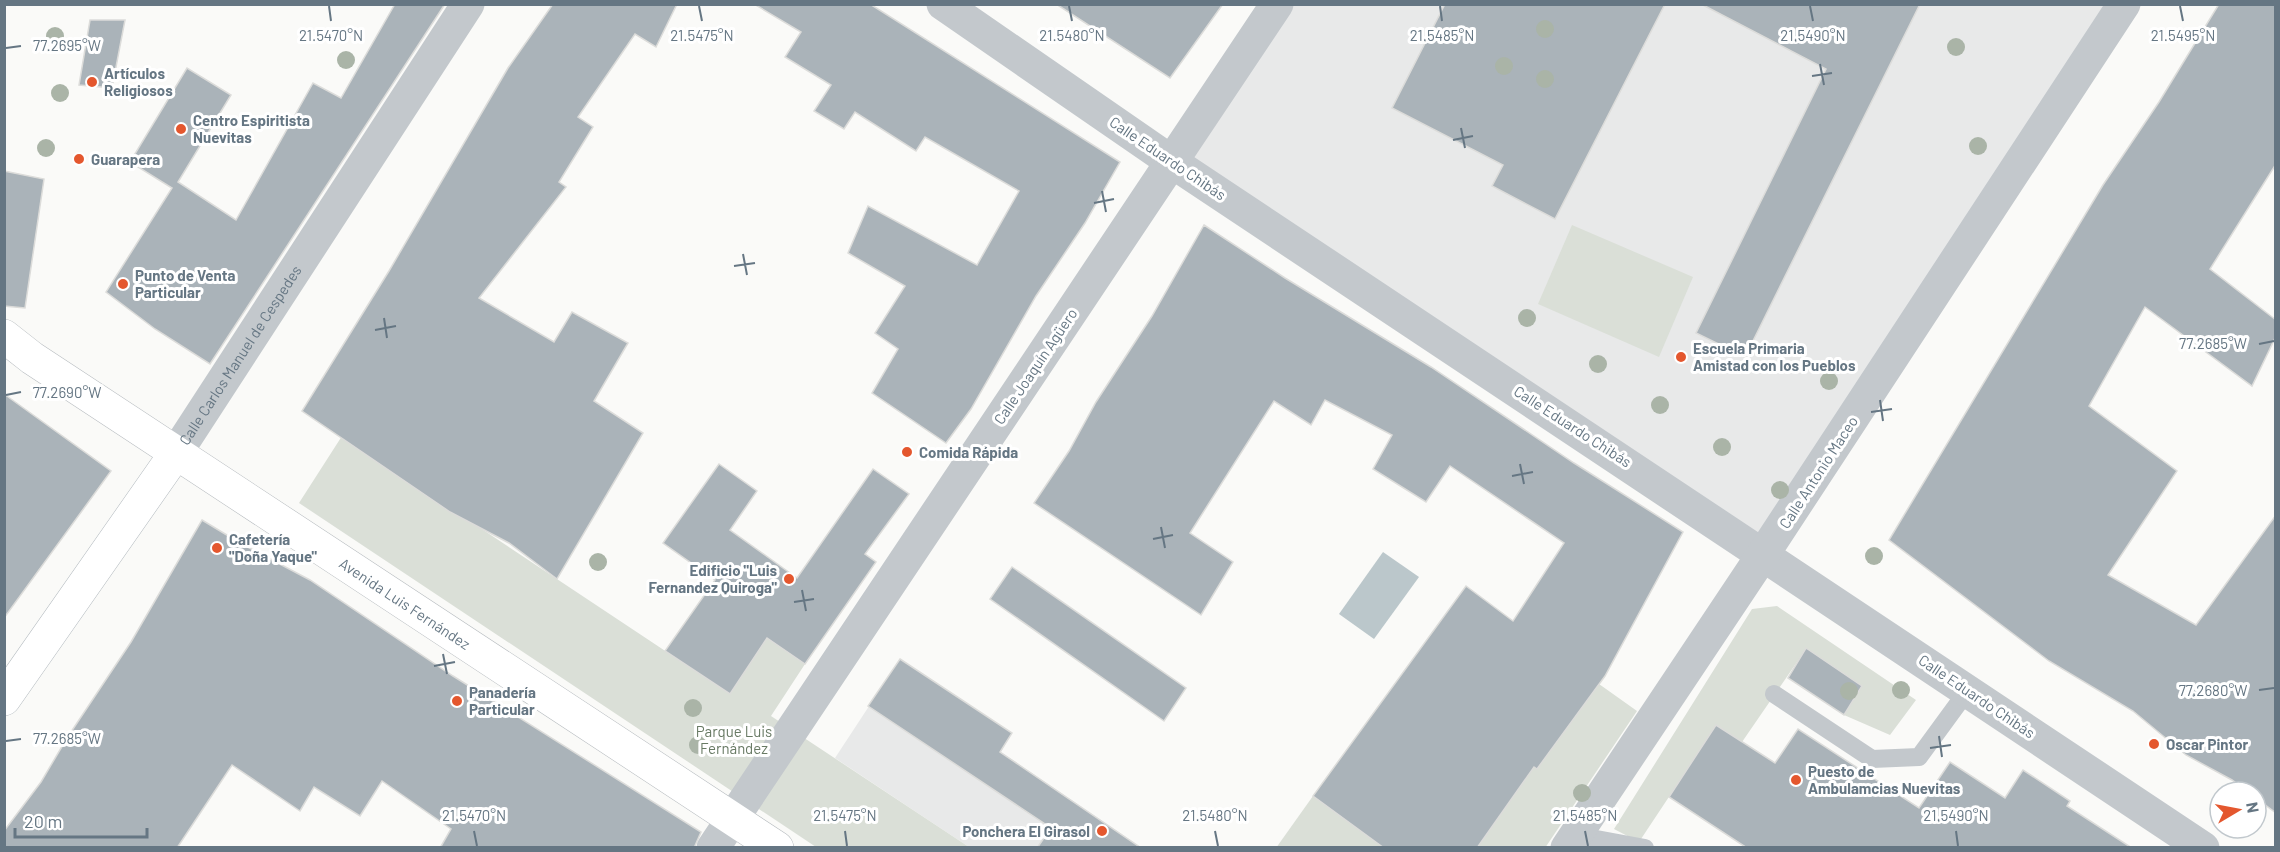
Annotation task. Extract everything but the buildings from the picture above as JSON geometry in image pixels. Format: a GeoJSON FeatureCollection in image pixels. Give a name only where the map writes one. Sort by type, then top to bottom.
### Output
{"type":"FeatureCollection","features":[{"type":"Feature","properties":{"kind":"main road","name":"Avenida Luis Fernández"},"geometry":{"type":"LineString","coordinates":[[4,336],[32,358],[777,848]]}},
{"type":"Feature","properties":{"kind":"main road","name":"Calle Carlos Manuel de Cespedes"},"geometry":{"type":"LineString","coordinates":[[4,699],[177,453]]}},
{"type":"Feature","properties":{"kind":"street","name":"Calle Carlos Manuel de Cespedes"},"geometry":{"type":"LineString","coordinates":[[177,453],[468,4]]}},
{"type":"Feature","properties":{"kind":"street","name":"Calle Eduardo Chibás"},"geometry":{"type":"LineString","coordinates":[[943,4],[1172,162],[1764,553],[2203,848]]}},
{"type":"Feature","properties":{"kind":"street","name":"Calle Joaquín Agüero"},"geometry":{"type":"LineString","coordinates":[[713,848],[1277,4]]}},
{"type":"Feature","properties":{"kind":"street","name":"Calle Antonio Maceo"},"geometry":{"type":"LineString","coordinates":[[1571,841],[1764,553],[2124,4]]}},
{"type":"Feature","properties":{"kind":"lane"},"geometry":{"type":"LineString","coordinates":[[1774,694],[1872,759],[1919,757],[1968,690]]}},
{"type":"Feature","properties":{"kind":"lane"},"geometry":{"type":"LineString","coordinates":[[1571,841],[1645,848]]}},
{"type":"Feature","properties":{"kind":"shaded area","name":"Escuela Primaria Amistad con los Pueblos"},"geometry":{"type":"Polygon","coordinates":[[[1277,5],[2124,5],[1764,553],[1172,162],[1277,5]]]}},
{"type":"Feature","properties":{"kind":"shaded area"},"geometry":{"type":"Polygon","coordinates":[[[1383,552],[1419,577],[1374,639],[1339,614],[1383,552]]]}},
{"type":"Feature","properties":{"kind":"shaded area"},"geometry":{"type":"Polygon","coordinates":[[[900,659],[1012,733],[1001,752],[1141,847],[969,847],[835,758],[900,659]]]}},
{"type":"Feature","properties":{"kind":"green space"},"geometry":{"type":"Polygon","coordinates":[[[1572,225],[1693,277],[1659,357],[1538,304],[1572,225]]]}},
{"type":"Feature","properties":{"kind":"green space","name":"Parque Luis Fernández"},"geometry":{"type":"Polygon","coordinates":[[[342,436],[730,694],[767,638],[805,664],[771,716],[969,847],[816,847],[299,503],[342,436]]]}},
{"type":"Feature","properties":{"kind":"green space"},"geometry":{"type":"Polygon","coordinates":[[[1777,606],[1916,700],[1890,735],[1844,715],[1862,686],[1806,649],[1742,742],[1716,726],[1639,842],[1614,829],[1752,609],[1777,606]]]}},
{"type":"Feature","properties":{"kind":"green space"},"geometry":{"type":"Polygon","coordinates":[[[1404,672],[1537,769],[1599,684],[1637,711],[1545,848],[1477,847],[1404,672]]]}},
{"type":"Feature","properties":{"kind":"green space"},"geometry":{"type":"Polygon","coordinates":[[[1313,796],[1384,847],[1276,848],[1313,796]]]}},
{"type":"Feature","properties":{"kind":"place","name":"Artículos Religiosos"},"geometry":{"type":"Point","coordinates":[92,82]}},
{"type":"Feature","properties":{"kind":"place","name":"Centro Espiritista Nuevitas"},"geometry":{"type":"Point","coordinates":[181,129]}},
{"type":"Feature","properties":{"kind":"place","name":"Guarapera"},"geometry":{"type":"Point","coordinates":[79,159]}},
{"type":"Feature","properties":{"kind":"place","name":"Punto de Venta Particular"},"geometry":{"type":"Point","coordinates":[123,284]}},
{"type":"Feature","properties":{"kind":"place","name":"Escuela Primaria Amistad con los Pueblos"},"geometry":{"type":"Point","coordinates":[1681,357]}},
{"type":"Feature","properties":{"kind":"place","name":"Comida Rápida"},"geometry":{"type":"Point","coordinates":[907,452]}},
{"type":"Feature","properties":{"kind":"place","name":"Cafetería \"Doña Yaque\""},"geometry":{"type":"Point","coordinates":[217,548]}},
{"type":"Feature","properties":{"kind":"place","name":"Edificio \"Luis Fernandez Quiroga\""},"geometry":{"type":"Point","coordinates":[789,579]}},
{"type":"Feature","properties":{"kind":"place","name":"Panadería Particular"},"geometry":{"type":"Point","coordinates":[457,701]}},
{"type":"Feature","properties":{"kind":"place","name":"Oscar Pintor"},"geometry":{"type":"Point","coordinates":[2154,744]}},
{"type":"Feature","properties":{"kind":"place","name":"Puesto de Ambulamcias Nuevitas"},"geometry":{"type":"Point","coordinates":[1796,780]}},
{"type":"Feature","properties":{"kind":"place","name":"Ponchera El Girasol"},"geometry":{"type":"Point","coordinates":[1102,831]}}]}
